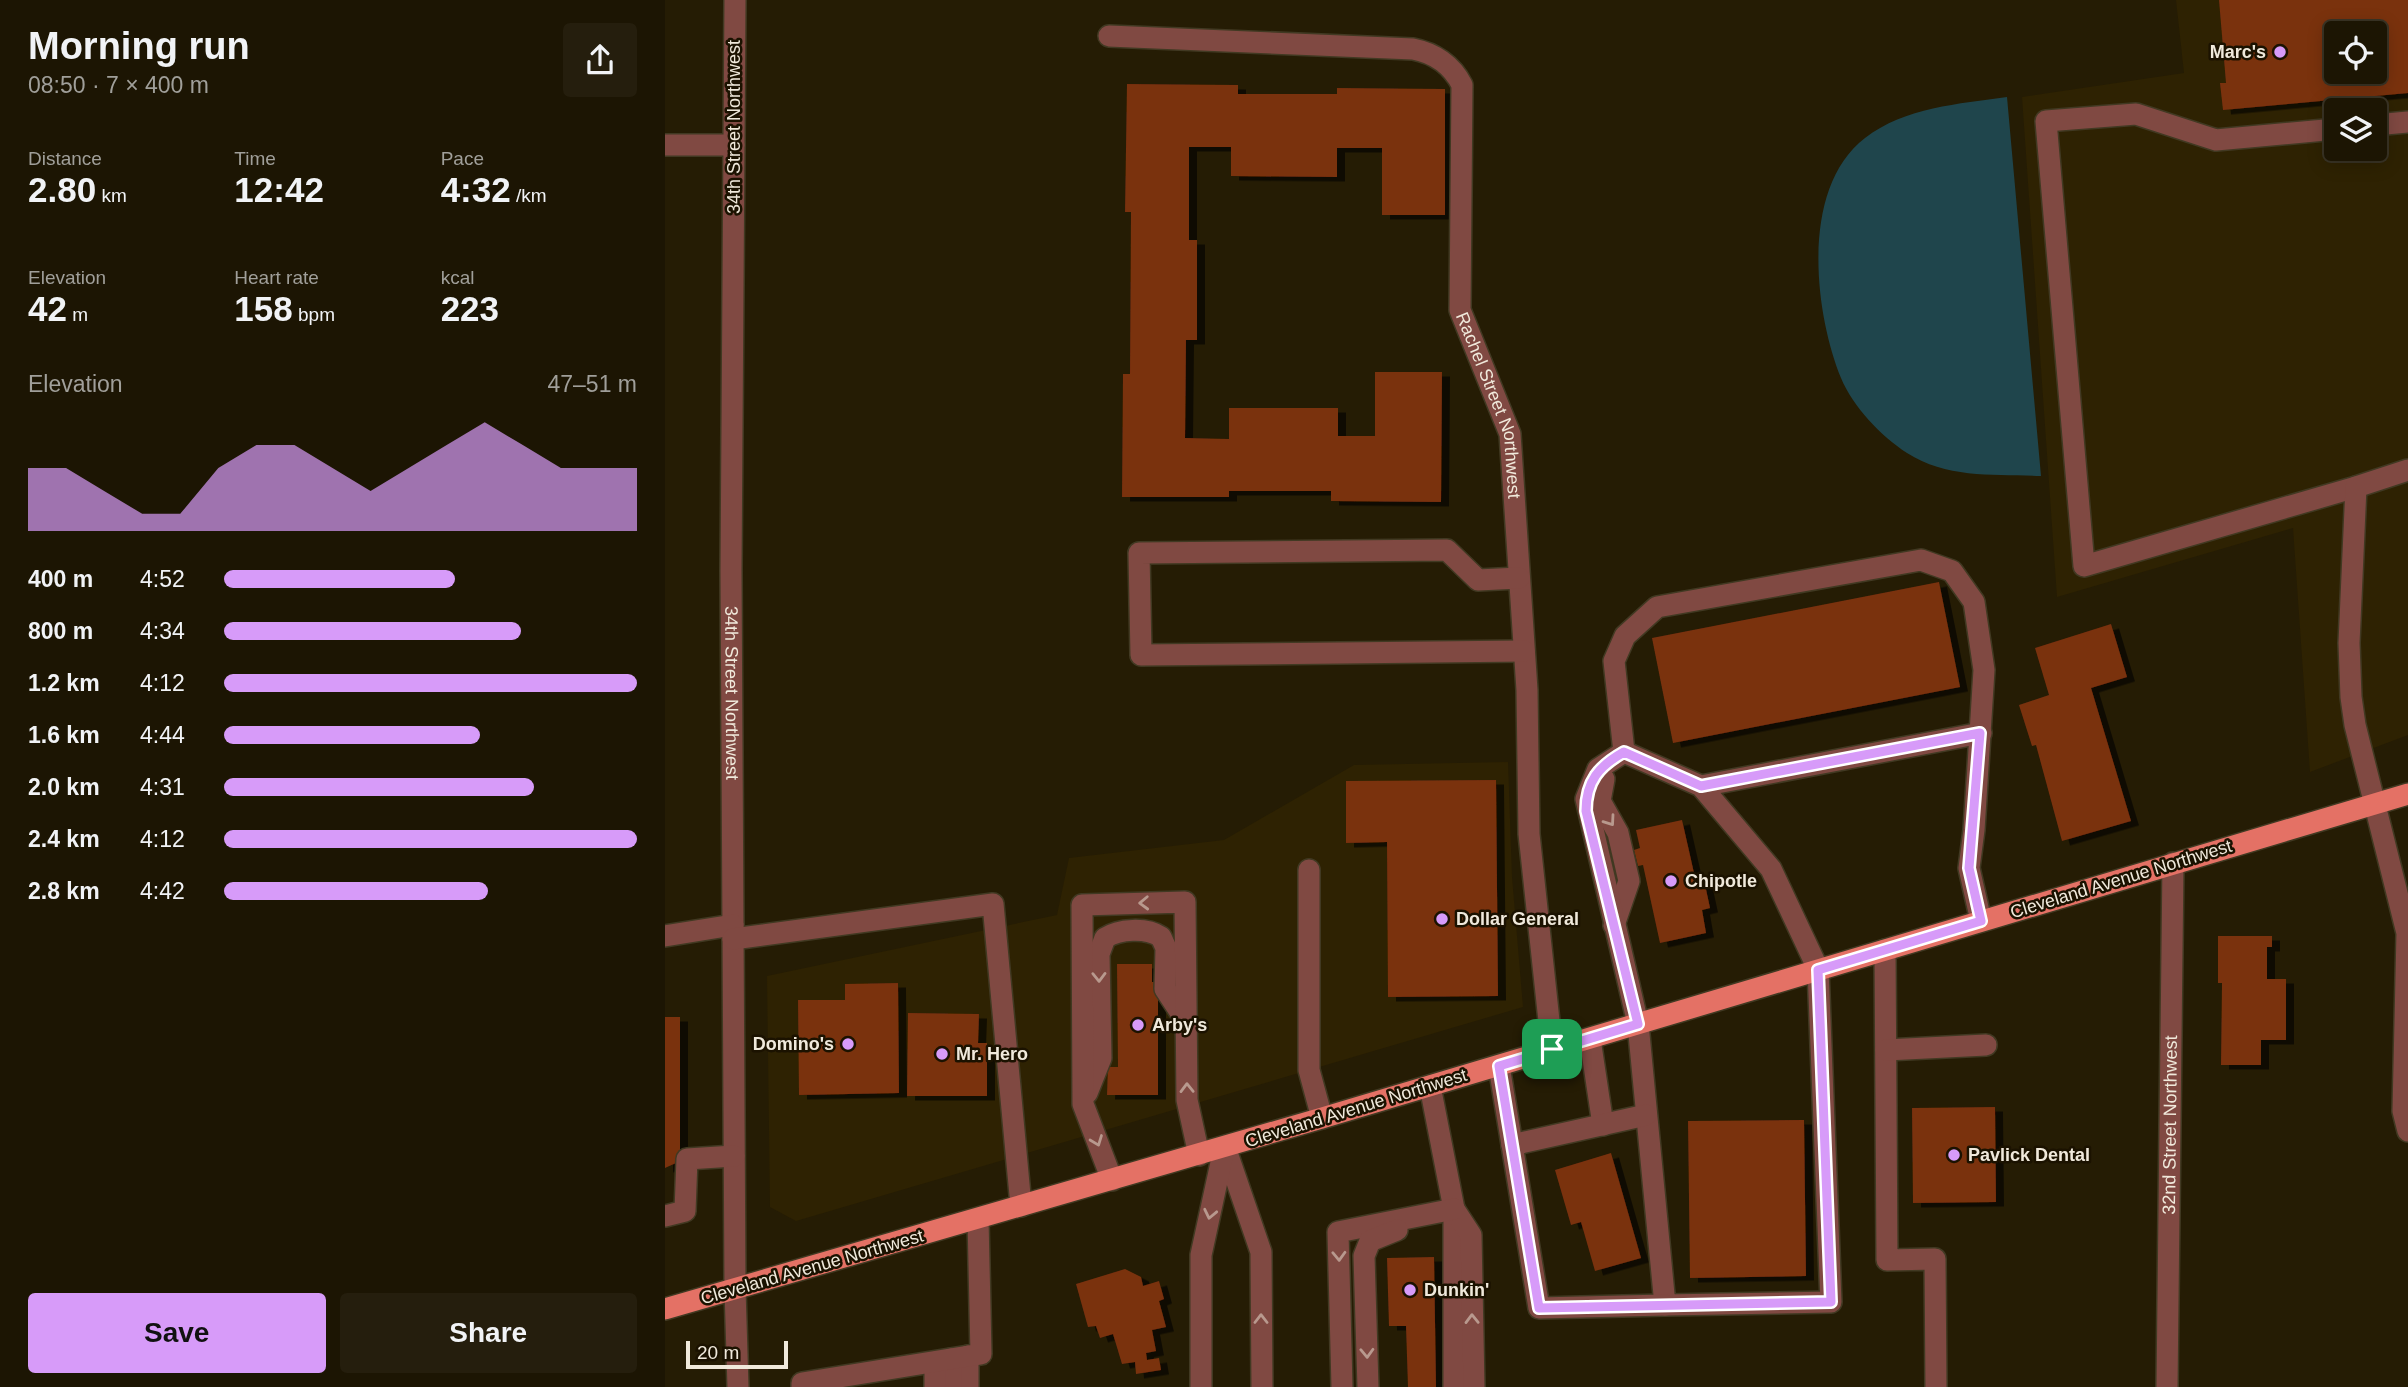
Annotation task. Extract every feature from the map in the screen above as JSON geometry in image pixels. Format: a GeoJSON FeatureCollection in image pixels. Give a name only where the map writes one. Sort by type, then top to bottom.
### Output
{"type":"FeatureCollection","features":[{"type":"Feature","properties":{"kind":"main road","name":"Cleveland Avenue Northwest"},"geometry":{"type":"LineString","coordinates":[[665,1309],[1199,1155],[2408,794]]}},
{"type":"Feature","properties":{"kind":"street","name":"34th Street Northwest"},"geometry":{"type":"LineString","coordinates":[[735,0],[733,932],[738,1387]]}},
{"type":"Feature","properties":{"kind":"street","name":"Rachel Street Northwest"},"geometry":{"type":"LineString","coordinates":[[1109,36],[1413,49],[1438,58],[1458,78],[1464,95],[1460,310],[1510,434],[1524,652],[1529,834],[1552,1049]]}},
{"type":"Feature","properties":{"kind":"street"},"geometry":{"type":"LineString","coordinates":[[2324,130],[2216,140],[2136,114],[2046,121],[2084,566],[2408,470]]}},
{"type":"Feature","properties":{"kind":"street"},"geometry":{"type":"LineString","coordinates":[[2387,124],[2408,122]]}},
{"type":"Feature","properties":{"kind":"street"},"geometry":{"type":"LineString","coordinates":[[665,145],[734,145]]}},
{"type":"Feature","properties":{"kind":"street"},"geometry":{"type":"LineString","coordinates":[[2356,487],[2350,643],[2351,697],[2355,725],[2404,903],[2407,933],[2403,1111],[2408,1131]]}},
{"type":"Feature","properties":{"kind":"street"},"geometry":{"type":"LineString","coordinates":[[1519,578],[1478,580],[1447,550],[1139,554],[1141,655],[1524,652]]}},
{"type":"Feature","properties":{"kind":"street"},"geometry":{"type":"LineString","coordinates":[[1624,752],[1614,661],[1625,636],[1657,607],[1921,560],[1952,571],[1974,603],[1984,670],[1969,868],[1981,921]]}},
{"type":"Feature","properties":{"kind":"street"},"geometry":{"type":"LineString","coordinates":[[1701,786],[1980,733]]}},
{"type":"Feature","properties":{"kind":"street"},"geometry":{"type":"LineString","coordinates":[[1499,1066],[1539,1308],[1831,1302],[1818,970],[1771,869],[1701,786],[1624,752]]}},
{"type":"Feature","properties":{"kind":"street"},"geometry":{"type":"LineString","coordinates":[[1624,752],[1598,769],[1586,799],[1638,1024],[1665,1305]]}},
{"type":"Feature","properties":{"kind":"street"},"geometry":{"type":"LineString","coordinates":[[1614,925],[1629,881],[1618,833],[1599,801],[1603,782],[1609,773],[1622,766],[1639,769],[1730,821]]}},
{"type":"Feature","properties":{"kind":"street","name":"32nd Street Northwest"},"geometry":{"type":"LineString","coordinates":[[2167,1387],[2173,863]]}},
{"type":"Feature","properties":{"kind":"street"},"geometry":{"type":"LineString","coordinates":[[1309,870],[1309,1070],[1322,1118]]}},
{"type":"Feature","properties":{"kind":"street"},"geometry":{"type":"LineString","coordinates":[[1112,1180],[1083,1104],[1082,905],[1185,902],[1187,1100],[1199,1155]]}},
{"type":"Feature","properties":{"kind":"street"},"geometry":{"type":"LineString","coordinates":[[665,936],[733,932],[993,904],[1021,1206]]}},
{"type":"Feature","properties":{"kind":"street"},"geometry":{"type":"LineString","coordinates":[[1083,1104],[1101,1058],[1099,954],[1105,938],[1118,932],[1149,931],[1161,937],[1166,948],[1165,989],[1186,1021]]}},
{"type":"Feature","properties":{"kind":"street"},"geometry":{"type":"LineString","coordinates":[[1885,950],[1887,1259],[1935,1259],[1937,1387]]}},
{"type":"Feature","properties":{"kind":"street"},"geometry":{"type":"LineString","coordinates":[[1590,1038],[1603,1125]]}},
{"type":"Feature","properties":{"kind":"street"},"geometry":{"type":"LineString","coordinates":[[1886,1050],[1986,1045]]}},
{"type":"Feature","properties":{"kind":"street"},"geometry":{"type":"LineString","coordinates":[[1430,1086],[1454,1209],[1454,1387]]}},
{"type":"Feature","properties":{"kind":"street"},"geometry":{"type":"LineString","coordinates":[[1511,1144],[1646,1115]]}},
{"type":"Feature","properties":{"kind":"street"},"geometry":{"type":"LineString","coordinates":[[1201,1387],[1201,1255],[1225,1147]]}},
{"type":"Feature","properties":{"kind":"street"},"geometry":{"type":"LineString","coordinates":[[1225,1147],[1261,1252],[1262,1387]]}},
{"type":"Feature","properties":{"kind":"street"},"geometry":{"type":"LineString","coordinates":[[665,1216],[685,1211],[687,1159],[734,1156]]}},
{"type":"Feature","properties":{"kind":"street"},"geometry":{"type":"LineString","coordinates":[[1342,1387],[1338,1232],[1454,1209]]}},
{"type":"Feature","properties":{"kind":"street"},"geometry":{"type":"LineString","coordinates":[[1454,1209],[1471,1235],[1474,1387]]}},
{"type":"Feature","properties":{"kind":"street"},"geometry":{"type":"LineString","coordinates":[[1368,1387],[1366,1248],[1377,1236],[1400,1229],[1416,1217]]}},
{"type":"Feature","properties":{"kind":"street"},"geometry":{"type":"LineString","coordinates":[[801,1387],[801,1383],[981,1354],[978,1219]]}},
{"type":"Feature","properties":{"kind":"street"},"geometry":{"type":"LineString","coordinates":[[935,1387],[951,1359]]}},
{"type":"Feature","properties":{"kind":"street"},"geometry":{"type":"LineString","coordinates":[[951,1359],[951,1387]]}},
{"type":"Feature","properties":{"kind":"street"},"geometry":{"type":"LineString","coordinates":[[951,1359],[968,1387]]}},
{"type":"Feature","properties":{"kind":"shaded area"},"geometry":{"type":"Polygon","coordinates":[[[2176,0],[2408,0],[2408,735],[2310,772],[2293,528],[2057,597],[2022,97],[2184,73],[2176,0]]]}},
{"type":"Feature","properties":{"kind":"shaded area"},"geometry":{"type":"Polygon","coordinates":[[[1508,762],[1512,877],[1523,1007],[796,1221],[770,1207],[767,976],[1057,915],[1069,858],[1224,840],[1354,765],[1508,762]]]}},
{"type":"Feature","properties":{"kind":"water"},"geometry":{"type":"Polygon","coordinates":[[[2007,97],[2041,476],[1955,471],[1923,461],[1887,438],[1860,410],[1841,378],[1824,319],[1820,286],[1822,218],[1830,187],[1844,160],[1865,138],[1915,113],[2007,97]]]}},
{"type":"Feature","properties":{"kind":"building","name":"Marc's"},"geometry":{"type":"Polygon","coordinates":[[[2219,0],[2408,0],[2408,93],[2324,98],[2324,101],[2223,110],[2220,83],[2226,83],[2219,0]]]}},
{"type":"Feature","properties":{"kind":"building"},"geometry":{"type":"Polygon","coordinates":[[[1127,84],[1238,85],[1238,94],[1337,94],[1337,88],[1445,89],[1445,215],[1382,215],[1382,148],[1337,148],[1337,177],[1231,176],[1231,147],[1189,147],[1189,240],[1197,240],[1197,340],[1186,340],[1185,438],[1229,439],[1229,408],[1338,408],[1338,436],[1375,436],[1375,372],[1442,372],[1441,502],[1331,501],[1331,491],[1229,491],[1229,497],[1122,497],[1123,374],[1130,374],[1131,212],[1125,212],[1127,84]]]}},
{"type":"Feature","properties":{"kind":"building"},"geometry":{"type":"Polygon","coordinates":[[[1939,582],[1960,687],[1673,743],[1652,638],[1939,582]]]}},
{"type":"Feature","properties":{"kind":"building"},"geometry":{"type":"Polygon","coordinates":[[[2111,624],[2127,677],[2091,688],[2131,821],[2062,841],[2036,745],[2032,746],[2019,705],[2049,695],[2035,648],[2111,624]]]}},
{"type":"Feature","properties":{"kind":"building","name":"Dollar General"},"geometry":{"type":"Polygon","coordinates":[[[1496,780],[1498,996],[1388,997],[1387,842],[1346,843],[1346,781],[1496,780]]]}},
{"type":"Feature","properties":{"kind":"building","name":"Chipotle"},"geometry":{"type":"Polygon","coordinates":[[[1682,820],[1696,882],[1704,880],[1710,908],[1702,910],[1706,933],[1660,943],[1643,865],[1638,866],[1634,850],[1640,848],[1636,830],[1682,820]]]}},
{"type":"Feature","properties":{"kind":"building"},"geometry":{"type":"Polygon","coordinates":[[[2218,936],[2272,936],[2272,947],[2267,947],[2267,979],[2286,979],[2286,1040],[2261,1040],[2261,1065],[2221,1065],[2222,983],[2218,983],[2218,936]]]}},
{"type":"Feature","properties":{"kind":"building","name":"Arby's"},"geometry":{"type":"Polygon","coordinates":[[[1117,964],[1152,964],[1152,982],[1158,982],[1158,1095],[1107,1095],[1108,1067],[1118,1067],[1117,964]]]}},
{"type":"Feature","properties":{"kind":"building"},"geometry":{"type":"Polygon","coordinates":[[[898,983],[899,1093],[799,1095],[798,1000],[845,1000],[845,984],[898,983]]]}},
{"type":"Feature","properties":{"kind":"building"},"geometry":{"type":"Polygon","coordinates":[[[908,1013],[979,1014],[978,1043],[987,1043],[987,1096],[907,1096],[908,1013]]]}},
{"type":"Feature","properties":{"kind":"building"},"geometry":{"type":"Polygon","coordinates":[[[665,1017],[680,1017],[680,1150],[676,1163],[665,1168],[665,1017]]]}},
{"type":"Feature","properties":{"kind":"building","name":"Pavlick Dental"},"geometry":{"type":"Polygon","coordinates":[[[1995,1107],[1996,1202],[1913,1203],[1912,1108],[1995,1107]]]}},
{"type":"Feature","properties":{"kind":"building"},"geometry":{"type":"Polygon","coordinates":[[[1804,1120],[1806,1276],[1690,1278],[1688,1121],[1804,1120]]]}},
{"type":"Feature","properties":{"kind":"building"},"geometry":{"type":"Polygon","coordinates":[[[1611,1153],[1641,1258],[1595,1271],[1581,1222],[1571,1225],[1555,1170],[1611,1153]]]}},
{"type":"Feature","properties":{"kind":"building"},"geometry":{"type":"Polygon","coordinates":[[[1434,1257],[1436,1387],[1408,1387],[1406,1326],[1389,1326],[1387,1258],[1434,1257]]]}},
{"type":"Feature","properties":{"kind":"building"},"geometry":{"type":"Polygon","coordinates":[[[1125,1269],[1141,1277],[1143,1286],[1159,1281],[1164,1299],[1159,1301],[1166,1327],[1152,1330],[1156,1351],[1146,1353],[1147,1360],[1159,1358],[1161,1370],[1136,1374],[1135,1362],[1122,1364],[1113,1334],[1100,1338],[1096,1326],[1088,1327],[1076,1284],[1125,1269]]]}},
{"type":"Feature","properties":{"kind":"place","name":"Marc's"},"geometry":{"type":"Point","coordinates":[2280,52]}},
{"type":"Feature","properties":{"kind":"place","name":"Chipotle"},"geometry":{"type":"Point","coordinates":[1671,881]}},
{"type":"Feature","properties":{"kind":"place","name":"Dollar General"},"geometry":{"type":"Point","coordinates":[1442,919]}},
{"type":"Feature","properties":{"kind":"place","name":"Arby's"},"geometry":{"type":"Point","coordinates":[1138,1025]}},
{"type":"Feature","properties":{"kind":"place","name":"Domino's"},"geometry":{"type":"Point","coordinates":[848,1044]}},
{"type":"Feature","properties":{"kind":"place","name":"Mr. Hero"},"geometry":{"type":"Point","coordinates":[942,1054]}},
{"type":"Feature","properties":{"kind":"place","name":"Pavlick Dental"},"geometry":{"type":"Point","coordinates":[1954,1155]}},
{"type":"Feature","properties":{"kind":"place","name":"Dunkin'"},"geometry":{"type":"Point","coordinates":[1410,1290]}},
{"type":"Feature","properties":{"kind":"route"},"geometry":{"type":"LineString","coordinates":[[1980,733],[1969,868],[1981,921],[1818,970],[1831,1302],[1539,1308],[1499,1066],[1552,1049],[1638,1024],[1586,811],[1588,787],[1598,769],[1610,760],[1624,752],[1701,786],[1980,733]]}}]}
